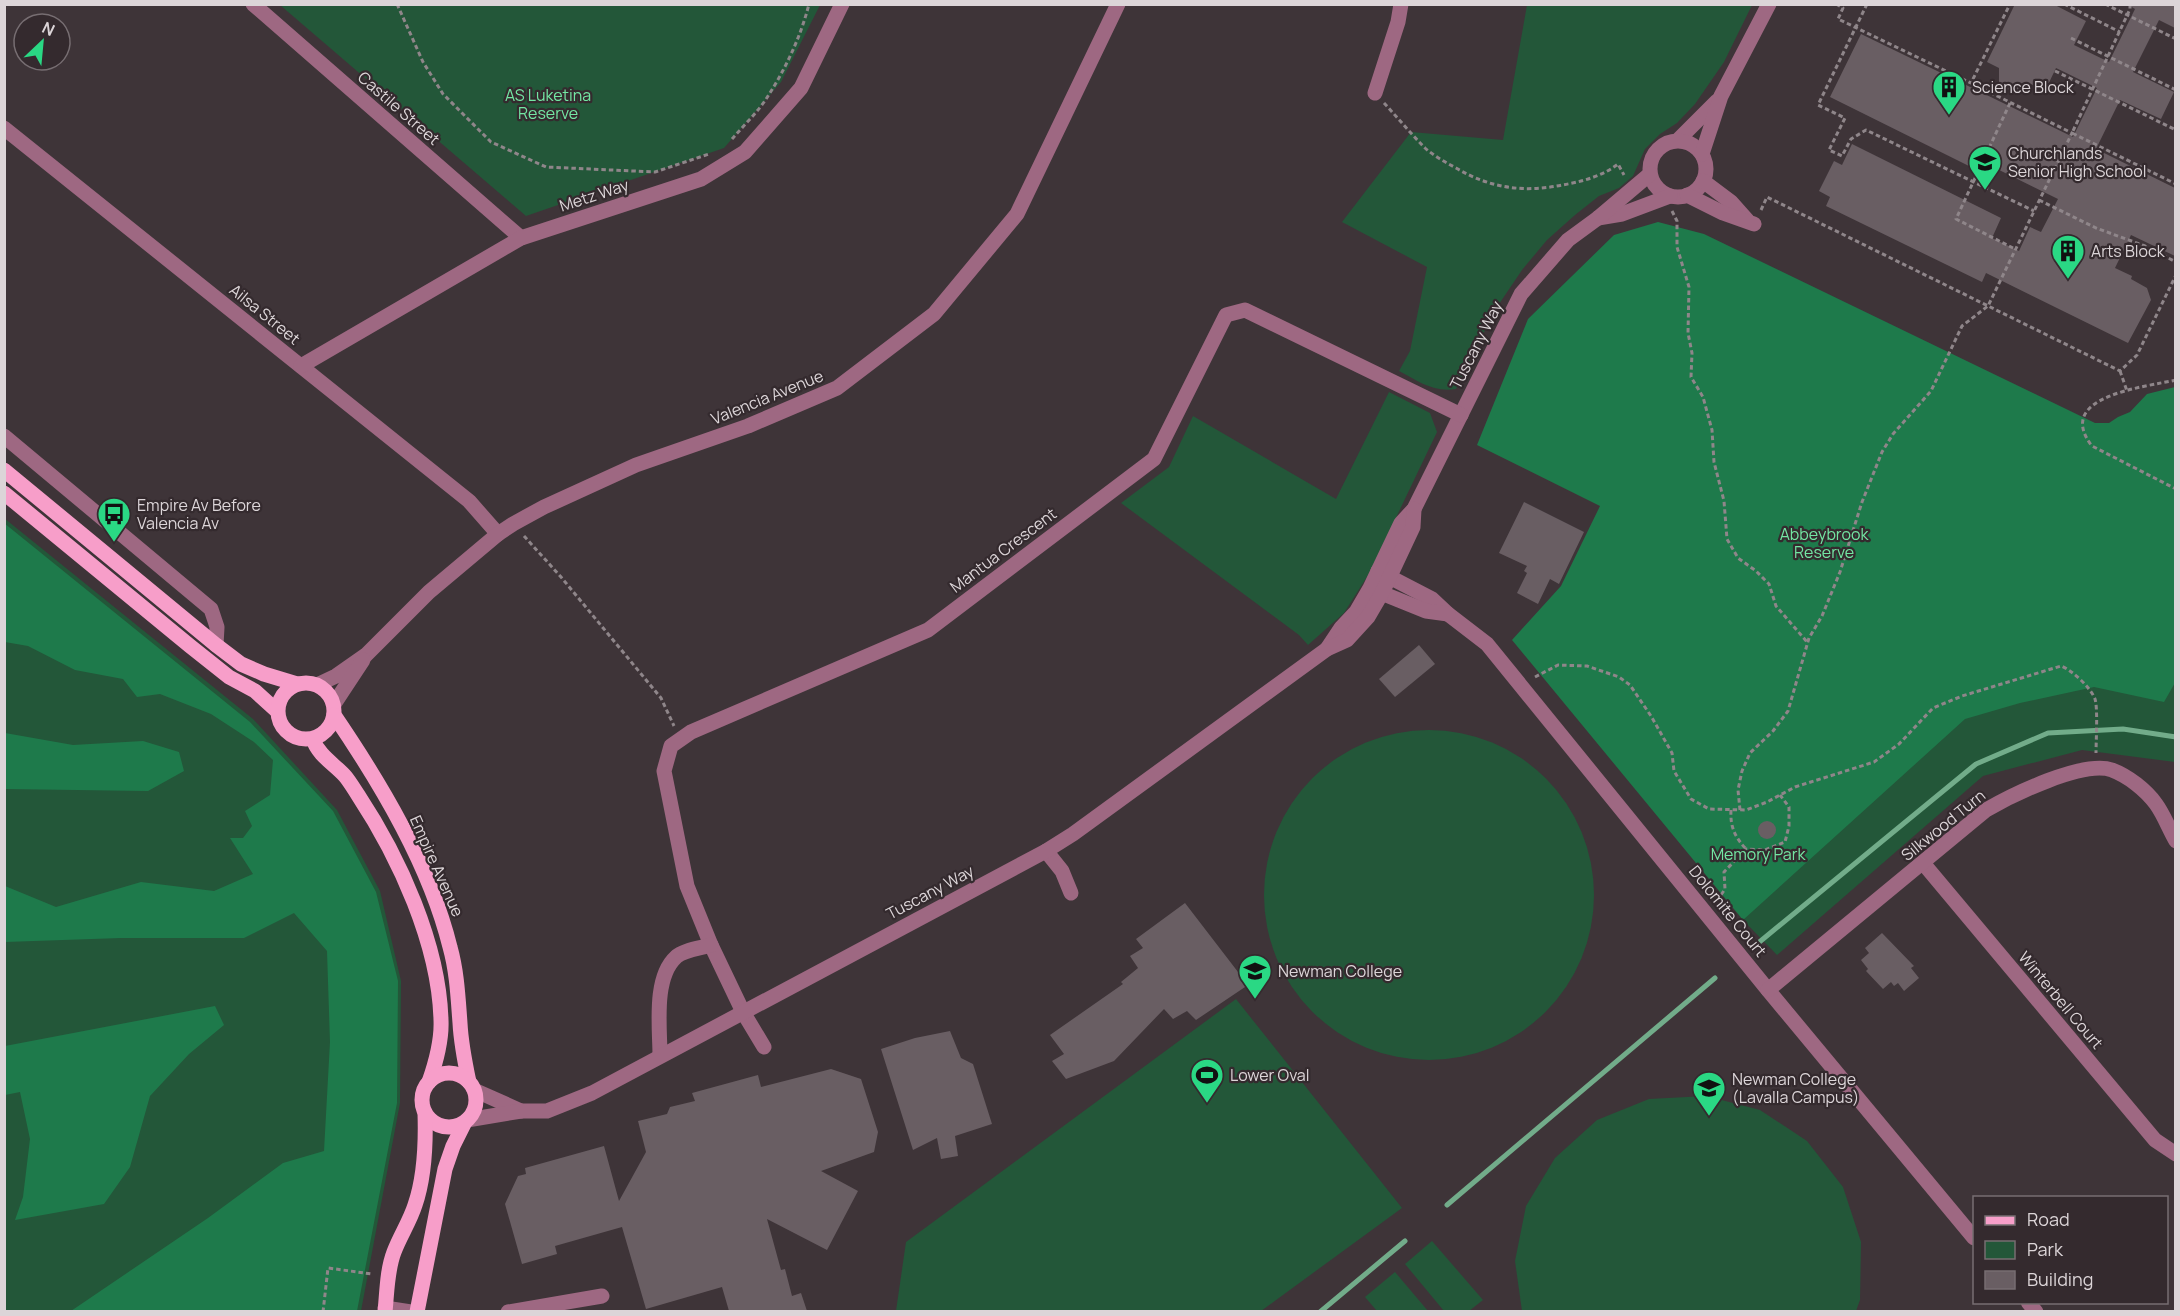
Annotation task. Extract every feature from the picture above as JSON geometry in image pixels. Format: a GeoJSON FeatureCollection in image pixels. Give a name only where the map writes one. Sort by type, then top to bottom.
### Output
{"type":"FeatureCollection","features":[{"type":"Feature","properties":{"kind":"main road"},"geometry":{"type":"LineString","coordinates":[[4,470],[241,664],[297,684]]}},
{"type":"Feature","properties":{"kind":"main road"},"geometry":{"type":"LineString","coordinates":[[4,492],[229,677],[255,691],[277,711],[282,728],[288,734],[296,738],[313,739],[327,730],[334,710],[324,689],[317,685],[303,683],[286,690],[277,711]]}},
{"type":"Feature","properties":{"kind":"main road","name":"Empire Avenue"},"geometry":{"type":"LineString","coordinates":[[334,710],[391,808],[438,905],[451,948],[459,990],[460,1024],[471,1086]]}},
{"type":"Feature","properties":{"kind":"main road"},"geometry":{"type":"LineString","coordinates":[[313,739],[316,749],[346,778],[371,814],[397,862],[420,916],[430,954],[442,1021],[438,1056],[422,1097],[425,1113],[424,1163],[421,1183],[416,1204],[393,1252],[385,1310]]}},
{"type":"Feature","properties":{"kind":"main road"},"geometry":{"type":"LineString","coordinates":[[417,1311],[445,1169],[453,1146],[466,1121],[474,1112],[476,1101],[471,1086],[453,1074],[436,1077],[429,1082]]}},
{"type":"Feature","properties":{"kind":"main road"},"geometry":{"type":"LineString","coordinates":[[425,1113],[432,1122],[443,1127],[455,1127],[466,1121]]}},
{"type":"Feature","properties":{"kind":"street","name":"Castile Street"},"geometry":{"type":"LineString","coordinates":[[253,4],[522,238]]}},
{"type":"Feature","properties":{"kind":"street","name":"Metz Way"},"geometry":{"type":"LineString","coordinates":[[301,366],[522,238],[701,179],[745,152],[801,88],[842,4]]}},
{"type":"Feature","properties":{"kind":"street","name":"Valencia Avenue"},"geometry":{"type":"LineString","coordinates":[[317,685],[336,676],[366,655],[429,592],[513,524],[544,507],[636,465],[748,426],[837,388],[934,314],[1017,214],[1118,4]]}},
{"type":"Feature","properties":{"kind":"street"},"geometry":{"type":"LineString","coordinates":[[1375,93],[1398,22],[1401,4]]}},
{"type":"Feature","properties":{"kind":"street"},"geometry":{"type":"LineString","coordinates":[[1702,154],[1721,96],[1769,4]]}},
{"type":"Feature","properties":{"kind":"street"},"geometry":{"type":"LineString","coordinates":[[1678,140],[1695,147],[1702,154],[1705,163],[1703,180],[1696,191],[1671,204],[1657,188],[1650,174],[1650,164],[1654,153],[1660,146],[1678,140],[1721,96]]}},
{"type":"Feature","properties":{"kind":"street","name":"Ailsa Street"},"geometry":{"type":"LineString","coordinates":[[4,128],[470,501],[498,534]]}},
{"type":"Feature","properties":{"kind":"street","name":"Tuscany Way"},"geometry":{"type":"LineString","coordinates":[[466,1121],[521,1111],[547,1111],[583,1096],[1047,851],[1082,828],[1327,649],[1347,640],[1368,617],[1401,523],[1414,509],[1521,294],[1568,240],[1599,218],[1650,174]]}},
{"type":"Feature","properties":{"kind":"street"},"geometry":{"type":"LineString","coordinates":[[1703,180],[1753,219]]}},
{"type":"Feature","properties":{"kind":"street"},"geometry":{"type":"LineString","coordinates":[[1687,195],[1723,213],[1753,219]]}},
{"type":"Feature","properties":{"kind":"street","name":"Tuscany Way"},"geometry":{"type":"LineString","coordinates":[[1599,218],[1671,204]]}},
{"type":"Feature","properties":{"kind":"street","name":"Mantua Crescent"},"geometry":{"type":"LineString","coordinates":[[764,1047],[743,1012],[711,945],[687,886],[664,771],[671,746],[691,732],[928,630],[1154,459],[1226,315],[1245,310],[1461,415]]}},
{"type":"Feature","properties":{"kind":"street"},"geometry":{"type":"LineString","coordinates":[[4,436],[211,609],[217,627],[216,645]]}},
{"type":"Feature","properties":{"kind":"street","name":"Dolomite Court"},"geometry":{"type":"LineString","coordinates":[[1384,574],[1432,598],[1448,614],[1488,644],[1768,990],[1973,1237]]}},
{"type":"Feature","properties":{"kind":"street","name":"Dolomite Court"},"geometry":{"type":"LineString","coordinates":[[1376,591],[1426,611],[1448,614]]}},
{"type":"Feature","properties":{"kind":"street","name":"Valencia Avenue"},"geometry":{"type":"LineString","coordinates":[[334,710],[366,655]]}},
{"type":"Feature","properties":{"kind":"street","name":"Silkwood Turn"},"geometry":{"type":"LineString","coordinates":[[1768,990],[1986,810],[2016,793],[2082,770],[2111,770],[2136,784],[2156,804],[2175,841]]}},
{"type":"Feature","properties":{"kind":"street"},"geometry":{"type":"LineString","coordinates":[[1047,851],[1062,871],[1071,893]]}},
{"type":"Feature","properties":{"kind":"street","name":"Winterbell Court"},"geometry":{"type":"LineString","coordinates":[[1923,863],[2155,1140],[2175,1154]]}},
{"type":"Feature","properties":{"kind":"street"},"geometry":{"type":"LineString","coordinates":[[660,1056],[660,1007],[663,975],[676,956],[711,945]]}},
{"type":"Feature","properties":{"kind":"street","name":"Tuscany Way"},"geometry":{"type":"LineString","coordinates":[[471,1086],[521,1111]]}},
{"type":"Feature","properties":{"kind":"street"},"geometry":{"type":"LineString","coordinates":[[508,1311],[602,1296]]}},
{"type":"Feature","properties":{"kind":"street"},"geometry":{"type":"LineString","coordinates":[[385,1310],[411,1311]]}},
{"type":"Feature","properties":{"kind":"path"},"geometry":{"type":"LineString","coordinates":[[397,4],[423,62],[443,94],[490,142],[546,167],[655,172],[714,152]]}},
{"type":"Feature","properties":{"kind":"path"},"geometry":{"type":"LineString","coordinates":[[730,141],[768,97],[800,33],[809,4]]}},
{"type":"Feature","properties":{"kind":"path"},"geometry":{"type":"LineString","coordinates":[[1836,4],[1844,8],[1838,19],[2175,184]]}},
{"type":"Feature","properties":{"kind":"path"},"geometry":{"type":"LineString","coordinates":[[1866,4],[1818,105],[1845,118],[1829,150],[1842,156],[1851,139],[1866,130],[2034,211]]}},
{"type":"Feature","properties":{"kind":"path"},"geometry":{"type":"LineString","coordinates":[[1971,84],[2010,4]]}},
{"type":"Feature","properties":{"kind":"path"},"geometry":{"type":"LineString","coordinates":[[2064,4],[2120,32]]}},
{"type":"Feature","properties":{"kind":"path"},"geometry":{"type":"LineString","coordinates":[[2106,4],[2175,39]]}},
{"type":"Feature","properties":{"kind":"path"},"geometry":{"type":"LineString","coordinates":[[1740,810],[1738,790],[1742,771],[1750,753],[1773,731],[1788,711],[1808,643],[1840,572],[1862,502],[1882,452],[1893,434],[1931,391],[1962,326],[1988,306],[2120,32],[2130,4]]}},
{"type":"Feature","properties":{"kind":"path"},"geometry":{"type":"LineString","coordinates":[[2071,38],[2175,90]]}},
{"type":"Feature","properties":{"kind":"path"},"geometry":{"type":"LineString","coordinates":[[2055,71],[2175,130]]}},
{"type":"Feature","properties":{"kind":"path"},"geometry":{"type":"LineString","coordinates":[[1375,93],[1426,148],[1474,179],[1505,188],[1529,190],[1573,183],[1610,171],[1618,164],[1633,190]]}},
{"type":"Feature","properties":{"kind":"path"},"geometry":{"type":"LineString","coordinates":[[2010,103],[1956,219],[2016,249]]}},
{"type":"Feature","properties":{"kind":"path"},"geometry":{"type":"LineString","coordinates":[[1753,219],[1767,197],[2120,371],[2127,391]]}},
{"type":"Feature","properties":{"kind":"path"},"geometry":{"type":"LineString","coordinates":[[2039,200],[2096,228],[2145,246],[2175,262]]}},
{"type":"Feature","properties":{"kind":"path"},"geometry":{"type":"LineString","coordinates":[[1671,204],[1677,221],[1677,247],[1689,287],[1688,333],[1692,353],[1691,377],[1703,397],[1712,430],[1714,462],[1724,501],[1726,539],[1738,558],[1756,571],[1768,584],[1776,606],[1808,643]]}},
{"type":"Feature","properties":{"kind":"path"},"geometry":{"type":"LineString","coordinates":[[2120,371],[2138,355],[2175,275]]}},
{"type":"Feature","properties":{"kind":"path"},"geometry":{"type":"LineString","coordinates":[[2175,380],[2106,396],[2093,404],[2082,425],[2084,435],[2092,446],[2175,489]]}},
{"type":"Feature","properties":{"kind":"path"},"geometry":{"type":"LineString","coordinates":[[513,524],[561,577],[661,698],[681,740]]}},
{"type":"Feature","properties":{"kind":"path"},"geometry":{"type":"LineString","coordinates":[[1521,685],[1558,664],[1587,666],[1619,677],[1630,686],[1651,716],[1672,753],[1674,771],[1691,799],[1709,809],[1746,810],[1795,787],[1874,762],[1899,744],[1933,708],[1962,696],[2061,666],[2077,676],[2096,700],[2096,738]]}},
{"type":"Feature","properties":{"kind":"path"},"geometry":{"type":"LineString","coordinates":[[1731,810],[1730,822],[1735,837],[1746,849],[1765,850],[1785,842],[1789,826],[1789,807],[1780,795]]}},
{"type":"Feature","properties":{"kind":"path"},"geometry":{"type":"LineString","coordinates":[[1707,914],[1725,890],[1725,872],[1746,849]]}},
{"type":"Feature","properties":{"kind":"path"},"geometry":{"type":"LineString","coordinates":[[323,1311],[328,1268],[368,1274]]}},
{"type":"Feature","properties":{"kind":"green space","name":"AS Luketina Reserve"},"geometry":{"type":"Polygon","coordinates":[[[280,5],[820,5],[781,82],[724,148],[526,216],[280,5]]]}},
{"type":"Feature","properties":{"kind":"green space"},"geometry":{"type":"Polygon","coordinates":[[[1527,5],[1752,5],[1724,62],[1695,104],[1677,123],[1660,134],[1645,149],[1633,176],[1619,188],[1599,196],[1547,240],[1522,270],[1495,310],[1456,389],[1433,388],[1399,371],[1410,351],[1427,267],[1342,222],[1411,132],[1503,140],[1527,5]]]}},
{"type":"Feature","properties":{"kind":"green space","name":"Abbeybrook Reserve"},"geometry":{"type":"Polygon","coordinates":[[[1658,222],[1704,234],[2095,423],[2109,423],[2130,412],[2147,394],[2175,387],[2176,681],[2164,702],[2094,687],[2020,703],[1965,719],[1743,920],[1512,640],[1561,586],[1600,506],[1477,445],[1528,319],[1614,235],[1658,222]]]}},
{"type":"Feature","properties":{"kind":"green space"},"geometry":{"type":"Polygon","coordinates":[[[1389,392],[1430,413],[1437,432],[1370,572],[1344,613],[1308,645],[1299,635],[1121,503],[1169,467],[1193,416],[1336,499],[1389,392]]]}},
{"type":"Feature","properties":{"kind":"green space"},"geometry":{"type":"Polygon","coordinates":[[[4,518],[253,719],[337,810],[380,891],[401,981],[400,1103],[361,1311],[5,1311],[4,518]]]}},
{"type":"Feature","properties":{"kind":"green space"},"geometry":{"type":"Polygon","coordinates":[[[4,523],[250,722],[333,811],[376,892],[398,981],[397,1103],[357,1311],[71,1311],[208,1218],[283,1163],[324,1151],[330,1042],[327,951],[294,913],[244,938],[121,938],[5,942],[5,886],[56,907],[141,882],[214,891],[253,874],[230,838],[243,838],[252,826],[245,811],[270,795],[273,760],[254,742],[211,714],[160,694],[137,697],[123,679],[75,670],[28,646],[5,642],[4,523]]]}},
{"type":"Feature","properties":{"kind":"green space"},"geometry":{"type":"Polygon","coordinates":[[[2175,651],[2175,762],[2082,750],[1983,776],[1777,955],[1743,920],[1888,740],[2175,651]]]}},
{"type":"Feature","properties":{"kind":"green space"},"geometry":{"type":"Polygon","coordinates":[[[1429,730],[1461,733],[1492,743],[1521,758],[1546,778],[1566,803],[1581,832],[1591,863],[1594,895],[1591,927],[1581,958],[1566,987],[1546,1012],[1521,1032],[1492,1047],[1461,1057],[1429,1060],[1397,1057],[1366,1047],[1337,1032],[1312,1012],[1292,987],[1277,958],[1267,927],[1264,895],[1267,863],[1277,832],[1292,803],[1312,778],[1337,758],[1366,743],[1397,733],[1429,730]]]}},
{"type":"Feature","properties":{"kind":"green space"},"geometry":{"type":"Polygon","coordinates":[[[5,733],[73,745],[143,741],[179,752],[184,771],[148,791],[5,789],[5,733]]]}},
{"type":"Feature","properties":{"kind":"green space","name":"Lower Oval"},"geometry":{"type":"Polygon","coordinates":[[[1236,999],[1402,1208],[1261,1311],[896,1311],[906,1242],[1236,999]]]}},
{"type":"Feature","properties":{"kind":"green space"},"geometry":{"type":"Polygon","coordinates":[[[215,1006],[224,1025],[189,1054],[150,1096],[130,1167],[104,1204],[15,1220],[23,1197],[30,1139],[20,1092],[5,1095],[5,1046],[215,1006]]]}},
{"type":"Feature","properties":{"kind":"green space"},"geometry":{"type":"Polygon","coordinates":[[[1706,1096],[1760,1110],[1807,1141],[1843,1187],[1861,1242],[1860,1300],[1856,1311],[1522,1311],[1515,1261],[1526,1206],[1555,1158],[1597,1120],[1649,1099],[1706,1096]]]}},
{"type":"Feature","properties":{"kind":"green space"},"geometry":{"type":"Polygon","coordinates":[[[1432,1241],[1483,1300],[1469,1311],[1444,1311],[1405,1264],[1432,1241]]]}},
{"type":"Feature","properties":{"kind":"green space"},"geometry":{"type":"Polygon","coordinates":[[[1395,1272],[1428,1311],[1377,1311],[1365,1297],[1395,1272]]]}},
{"type":"Feature","properties":{"kind":"building"},"geometry":{"type":"Polygon","coordinates":[[[2015,4],[2053,4],[2086,21],[2074,45],[2109,62],[2135,9],[2127,4],[2175,4],[2175,28],[2159,20],[2133,72],[2174,92],[2161,119],[2120,100],[2096,149],[2175,188],[2175,256],[2131,235],[2115,268],[2132,276],[2131,279],[2147,288],[2151,300],[2128,343],[1986,273],[1982,282],[1826,206],[1830,197],[1819,191],[1834,161],[1842,165],[1852,144],[2001,218],[1992,238],[2019,251],[2030,227],[2041,232],[2058,199],[1979,160],[1975,169],[1830,97],[1861,34],[2073,137],[2097,88],[2056,68],[2045,91],[2031,84],[2028,89],[1999,90],[1999,68],[1987,62],[2015,4]]]}},
{"type":"Feature","properties":{"kind":"building"},"geometry":{"type":"Polygon","coordinates":[[[1524,502],[1584,532],[1559,584],[1550,579],[1538,604],[1517,593],[1527,573],[1524,571],[1527,566],[1499,553],[1524,502]]]}},
{"type":"Feature","properties":{"kind":"building"},"geometry":{"type":"Polygon","coordinates":[[[1419,645],[1435,664],[1395,697],[1379,679],[1419,645]]]}},
{"type":"Feature","properties":{"kind":"building"},"geometry":{"type":"Polygon","coordinates":[[[1767,821],[1773,824],[1776,830],[1773,836],[1767,839],[1761,836],[1758,830],[1761,824],[1767,821]]]}},
{"type":"Feature","properties":{"kind":"building"},"geometry":{"type":"Polygon","coordinates":[[[1185,903],[1248,985],[1196,1020],[1187,1011],[1173,1019],[1164,1009],[1114,1061],[1066,1079],[1052,1061],[1064,1054],[1050,1035],[1123,984],[1121,982],[1138,968],[1130,956],[1143,948],[1136,939],[1185,903]]]}},
{"type":"Feature","properties":{"kind":"building"},"geometry":{"type":"Polygon","coordinates":[[[1882,933],[1914,966],[1911,968],[1919,978],[1904,991],[1898,983],[1894,986],[1891,982],[1883,989],[1866,971],[1868,969],[1861,960],[1869,953],[1865,948],[1882,933]]]}},
{"type":"Feature","properties":{"kind":"building"},"geometry":{"type":"Polygon","coordinates":[[[950,1031],[961,1058],[973,1064],[992,1124],[955,1136],[958,1156],[941,1159],[937,1138],[913,1150],[881,1049],[915,1038],[950,1031]]]}},
{"type":"Feature","properties":{"kind":"building"},"geometry":{"type":"Polygon","coordinates":[[[831,1069],[861,1079],[878,1132],[874,1152],[821,1171],[858,1191],[827,1250],[767,1219],[781,1270],[785,1269],[792,1296],[801,1293],[807,1311],[729,1311],[722,1287],[646,1309],[622,1227],[555,1246],[557,1254],[522,1264],[505,1204],[518,1176],[526,1174],[525,1168],[604,1146],[619,1201],[646,1152],[638,1121],[667,1114],[670,1107],[695,1101],[692,1093],[758,1075],[761,1087],[831,1069]]]}},
{"type":"Feature","properties":{"kind":"waterway"},"geometry":{"type":"LineString","coordinates":[[1757,944],[1976,764],[2048,733],[2123,729],[2176,737]]}},
{"type":"Feature","properties":{"kind":"waterway"},"geometry":{"type":"LineString","coordinates":[[1447,1205],[1715,978]]}},
{"type":"Feature","properties":{"kind":"waterway"},"geometry":{"type":"LineString","coordinates":[[1320,1312],[1405,1241]]}},
{"type":"Feature","properties":{"kind":"place","name":"Science Block"},"geometry":{"type":"Point","coordinates":[1949,116]}},
{"type":"Feature","properties":{"kind":"place","name":"Churchlands Senior High School"},"geometry":{"type":"Point","coordinates":[1985,191]}},
{"type":"Feature","properties":{"kind":"place","name":"Arts Block"},"geometry":{"type":"Point","coordinates":[2068,280]}},
{"type":"Feature","properties":{"kind":"place","name":"Empire Av Before Valencia Av"},"geometry":{"type":"Point","coordinates":[114,543]}},
{"type":"Feature","properties":{"kind":"place","name":"Newman College"},"geometry":{"type":"Point","coordinates":[1255,1000]}},
{"type":"Feature","properties":{"kind":"place","name":"Lower Oval"},"geometry":{"type":"Point","coordinates":[1207,1104]}},
{"type":"Feature","properties":{"kind":"place","name":"Newman College (Lavalla Campus)"},"geometry":{"type":"Point","coordinates":[1709,1117]}},
{"type":"Feature","properties":{"kind":"park label","name":"Memory Park"},"geometry":{"type":"Point","coordinates":[1758,854]}}]}
